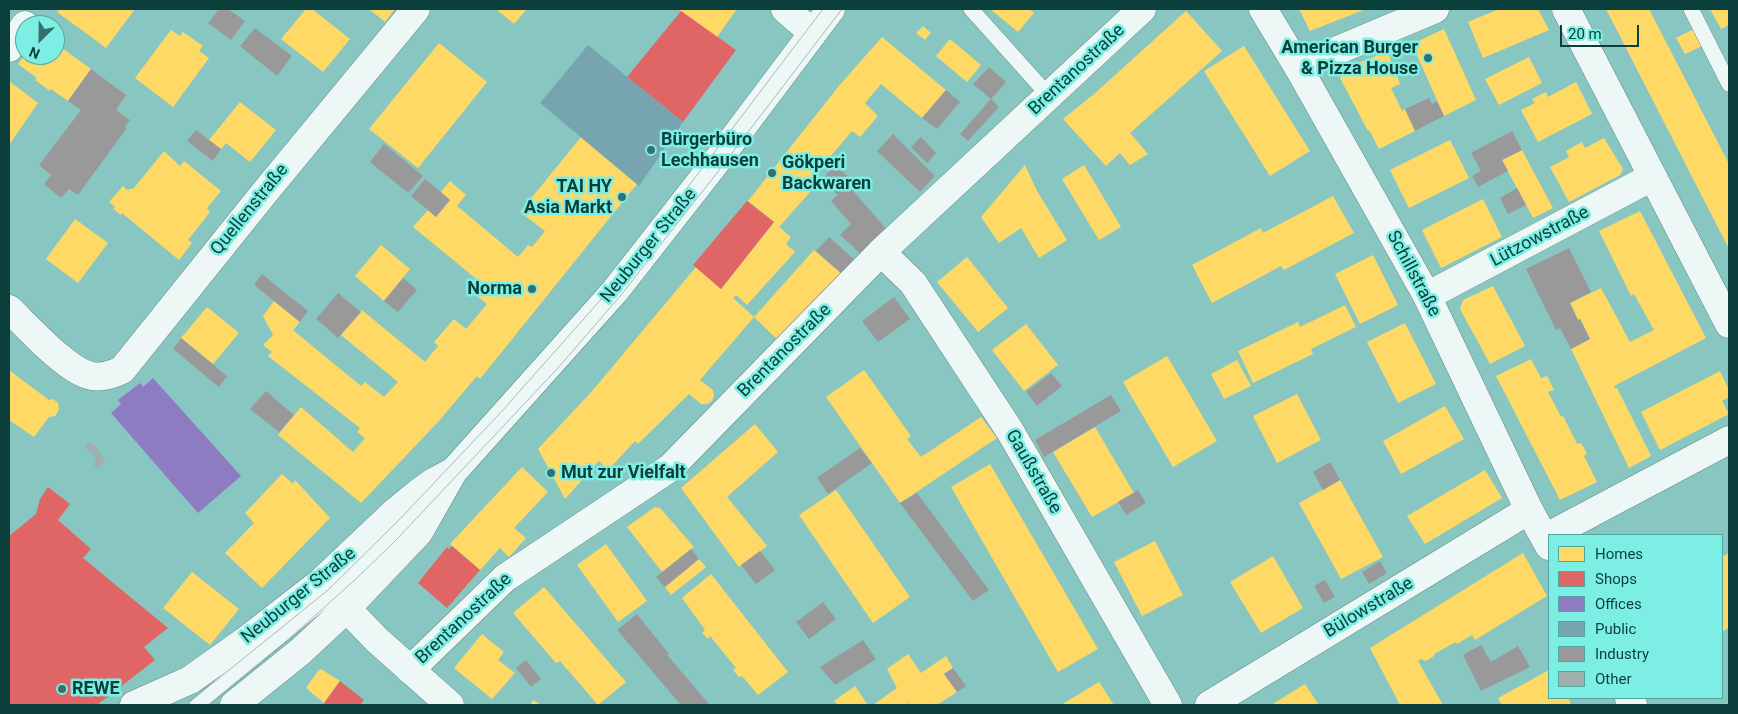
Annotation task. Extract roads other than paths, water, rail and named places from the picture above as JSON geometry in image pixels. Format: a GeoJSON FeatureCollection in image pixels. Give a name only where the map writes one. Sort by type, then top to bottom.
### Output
{"type":"FeatureCollection","features":[{"type":"Feature","properties":{"kind":"street","name":"Quellenstraße"},"geometry":{"type":"LineString","coordinates":[[9,309],[70,366],[92,376],[108,376],[122,370],[259,199],[416,9]]}},
{"type":"Feature","properties":{"kind":"street"},"geometry":{"type":"LineString","coordinates":[[785,9],[814,34]]}},
{"type":"Feature","properties":{"kind":"street","name":"Neuburger Straße"},"geometry":{"type":"LineString","coordinates":[[134,705],[190,680],[245,641],[333,595],[419,532],[453,472],[615,291],[716,162],[831,9]]}},
{"type":"Feature","properties":{"kind":"street","name":"Brentanostraße"},"geometry":{"type":"LineString","coordinates":[[410,670],[505,578],[670,468],[881,252],[1142,9]]}},
{"type":"Feature","properties":{"kind":"street","name":"Schillstraße"},"geometry":{"type":"LineString","coordinates":[[1263,9],[1298,67],[1427,296],[1529,510],[1548,539]]}},
{"type":"Feature","properties":{"kind":"street"},"geometry":{"type":"LineString","coordinates":[[1298,67],[1435,9]]}},
{"type":"Feature","properties":{"kind":"street"},"geometry":{"type":"LineString","coordinates":[[1566,9],[1729,324]]}},
{"type":"Feature","properties":{"kind":"street","name":"Lützowstraße"},"geometry":{"type":"LineString","coordinates":[[1427,296],[1652,177]]}},
{"type":"Feature","properties":{"kind":"street","name":"Gaußstraße"},"geometry":{"type":"LineString","coordinates":[[881,252],[913,283],[1010,431],[1168,705]]}},
{"type":"Feature","properties":{"kind":"street"},"geometry":{"type":"LineString","coordinates":[[1557,534],[1729,440]]}},
{"type":"Feature","properties":{"kind":"street","name":"Neuburger Straße"},"geometry":{"type":"LineString","coordinates":[[234,705],[301,651],[333,595],[396,511],[435,481],[453,472]]}},
{"type":"Feature","properties":{"kind":"street","name":"Bülowstraße"},"geometry":{"type":"LineString","coordinates":[[1216,704],[1529,510]]}},
{"type":"Feature","properties":{"kind":"street"},"geometry":{"type":"LineString","coordinates":[[333,595],[410,670],[450,705]]}},
{"type":"Feature","properties":{"kind":"lane"},"geometry":{"type":"LineString","coordinates":[[971,9],[1049,96]]}},
{"type":"Feature","properties":{"kind":"lane"},"geometry":{"type":"LineString","coordinates":[[1691,9],[1729,84]]}},
{"type":"Feature","properties":{"kind":"lane"},"geometry":{"type":"LineString","coordinates":[[197,705],[333,595]]}},
{"type":"Feature","properties":{"kind":"tram line"},"geometry":{"type":"LineString","coordinates":[[186,705],[328,590],[399,520],[503,410],[612,287],[823,9]]}},
{"type":"Feature","properties":{"kind":"tram line"},"geometry":{"type":"LineString","coordinates":[[208,705],[291,637],[357,578],[396,540],[558,368],[621,295],[842,9]]}},
{"type":"Feature","properties":{"kind":"place","name":"American Burger & Pizza House"},"geometry":{"type":"Point","coordinates":[1428,58]}},
{"type":"Feature","properties":{"kind":"place","name":"Bürgerbüro Lechhausen"},"geometry":{"type":"Point","coordinates":[651,150]}},
{"type":"Feature","properties":{"kind":"place","name":"Gökperi Backwaren"},"geometry":{"type":"Point","coordinates":[772,173]}},
{"type":"Feature","properties":{"kind":"place","name":"TAI HY Asia Markt"},"geometry":{"type":"Point","coordinates":[622,197]}},
{"type":"Feature","properties":{"kind":"place","name":"Norma"},"geometry":{"type":"Point","coordinates":[532,289]}},
{"type":"Feature","properties":{"kind":"place","name":"Mut zur Vielfalt"},"geometry":{"type":"Point","coordinates":[551,473]}},
{"type":"Feature","properties":{"kind":"place","name":"REWE"},"geometry":{"type":"Point","coordinates":[62,689]}}]}
